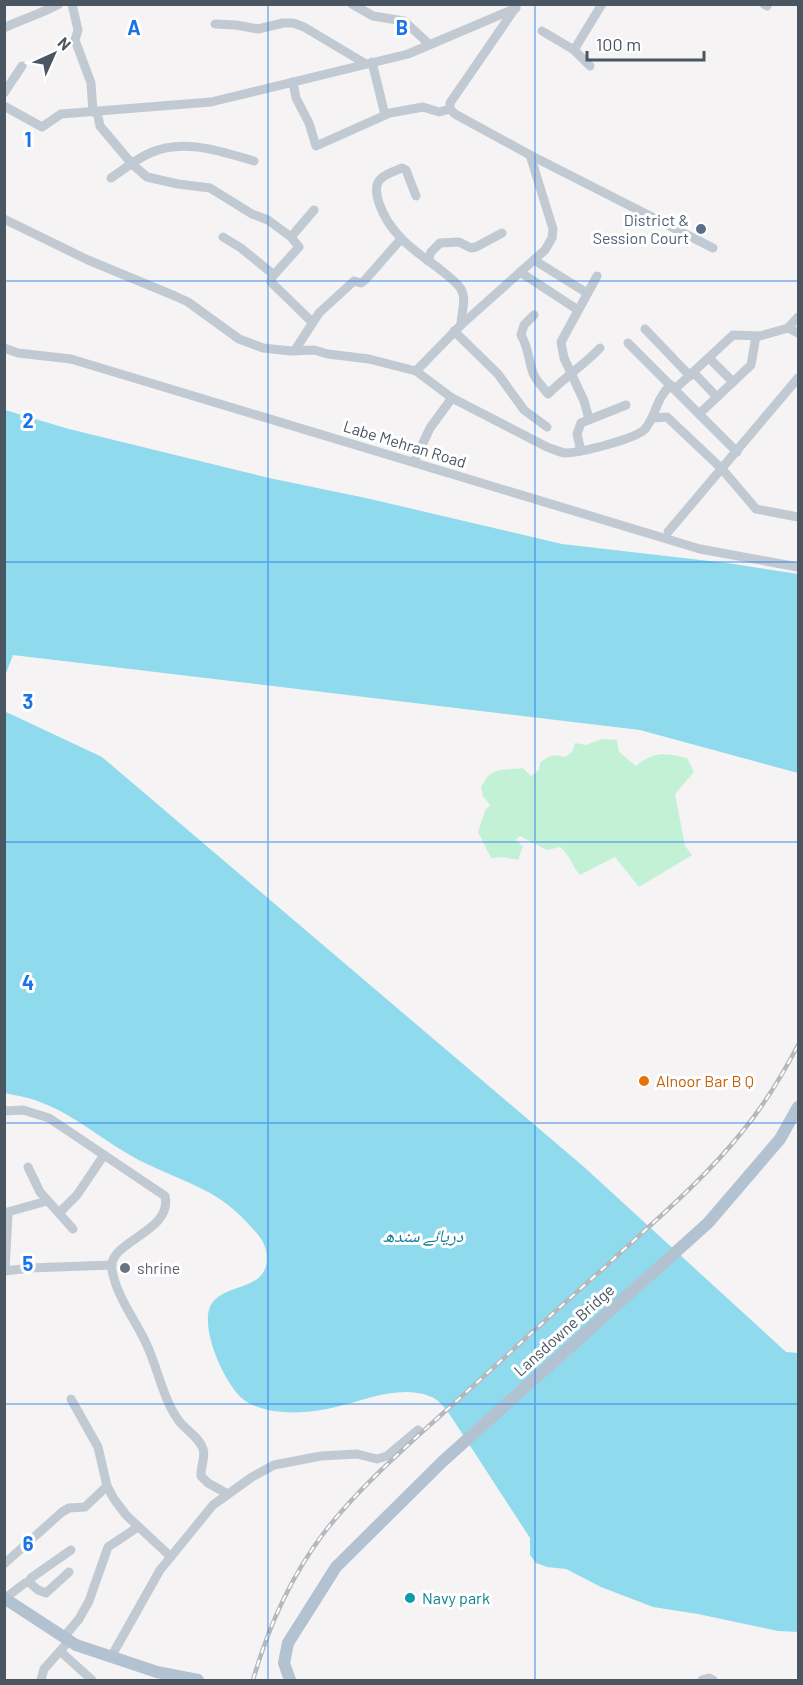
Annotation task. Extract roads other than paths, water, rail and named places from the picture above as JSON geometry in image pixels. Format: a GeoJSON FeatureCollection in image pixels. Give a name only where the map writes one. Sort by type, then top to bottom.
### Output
{"type":"FeatureCollection","features":[{"type":"Feature","properties":{"kind":"main road","name":"Lansdowne Bridge"},"geometry":{"type":"LineString","coordinates":[[290,1680],[284,1663],[288,1643],[336,1567],[442,1462],[708,1223],[780,1139],[798,1107]]}},
{"type":"Feature","properties":{"kind":"main road"},"geometry":{"type":"LineString","coordinates":[[5,1599],[76,1645],[157,1672],[198,1680]]}},
{"type":"Feature","properties":{"kind":"street"},"geometry":{"type":"LineString","coordinates":[[4,28],[59,4]]}},
{"type":"Feature","properties":{"kind":"street"},"geometry":{"type":"LineString","coordinates":[[72,4],[78,30],[75,40],[91,83],[95,112],[100,126],[132,164],[147,177],[210,188],[252,214],[268,220],[291,237],[299,247],[274,275],[271,282],[312,322]]}},
{"type":"Feature","properties":{"kind":"street"},"geometry":{"type":"LineString","coordinates":[[352,4],[373,16],[404,21],[429,44]]}},
{"type":"Feature","properties":{"kind":"street"},"geometry":{"type":"LineString","coordinates":[[574,50],[602,4]]}},
{"type":"Feature","properties":{"kind":"street"},"geometry":{"type":"LineString","coordinates":[[4,106],[42,128],[61,114],[211,102],[408,54],[517,6]]}},
{"type":"Feature","properties":{"kind":"street"},"geometry":{"type":"LineString","coordinates":[[517,6],[450,103],[450,109],[455,114],[530,154],[713,248]]}},
{"type":"Feature","properties":{"kind":"street"},"geometry":{"type":"LineString","coordinates":[[215,24],[263,29],[283,23],[293,23],[304,27],[369,63],[385,115]]}},
{"type":"Feature","properties":{"kind":"street"},"geometry":{"type":"LineString","coordinates":[[543,31],[574,50],[590,66]]}},
{"type":"Feature","properties":{"kind":"street"},"geometry":{"type":"LineString","coordinates":[[4,93],[22,66]]}},
{"type":"Feature","properties":{"kind":"street"},"geometry":{"type":"LineString","coordinates":[[293,82],[296,98],[311,129],[316,146],[385,115],[423,107],[439,112],[450,109]]}},
{"type":"Feature","properties":{"kind":"street"},"geometry":{"type":"LineString","coordinates":[[111,178],[147,154],[184,146],[205,147],[254,161]]}},
{"type":"Feature","properties":{"kind":"street"},"geometry":{"type":"LineString","coordinates":[[416,371],[457,328],[545,250],[552,238],[553,229],[530,154]]}},
{"type":"Feature","properties":{"kind":"street"},"geometry":{"type":"LineString","coordinates":[[416,195],[406,170],[402,168],[383,176],[375,189],[388,224],[401,239],[447,275],[462,290],[464,300],[457,328]]}},
{"type":"Feature","properties":{"kind":"street"},"geometry":{"type":"LineString","coordinates":[[291,237],[314,210]]}},
{"type":"Feature","properties":{"kind":"street"},"geometry":{"type":"LineString","coordinates":[[4,219],[88,260],[188,302],[239,339],[263,348],[291,351],[314,350],[369,359],[416,371],[452,398],[563,453],[581,451],[637,434],[652,418],[658,399],[691,374],[733,335],[756,336],[788,328],[798,317]]}},
{"type":"Feature","properties":{"kind":"street"},"geometry":{"type":"LineString","coordinates":[[428,261],[431,252],[440,243],[459,242],[471,248],[502,233]]}},
{"type":"Feature","properties":{"kind":"street"},"geometry":{"type":"LineString","coordinates":[[223,237],[241,248],[274,275]]}},
{"type":"Feature","properties":{"kind":"street"},"geometry":{"type":"LineString","coordinates":[[295,350],[312,322],[354,281],[361,283],[365,280],[401,239]]}},
{"type":"Feature","properties":{"kind":"street"},"geometry":{"type":"LineString","coordinates":[[534,260],[587,293]]}},
{"type":"Feature","properties":{"kind":"street"},"geometry":{"type":"LineString","coordinates":[[520,272],[578,310]]}},
{"type":"Feature","properties":{"kind":"street"},"geometry":{"type":"LineString","coordinates":[[589,419],[584,401],[564,358],[561,342],[597,276]]}},
{"type":"Feature","properties":{"kind":"street"},"geometry":{"type":"LineString","coordinates":[[534,315],[524,325],[521,334],[530,355],[532,372],[548,394],[570,372],[583,366],[600,348]]}},
{"type":"Feature","properties":{"kind":"street"},"geometry":{"type":"LineString","coordinates":[[457,328],[498,374],[524,410],[547,426]]}},
{"type":"Feature","properties":{"kind":"street"},"geometry":{"type":"LineString","coordinates":[[788,328],[798,333]]}},
{"type":"Feature","properties":{"kind":"street"},"geometry":{"type":"LineString","coordinates":[[645,329],[717,398]]}},
{"type":"Feature","properties":{"kind":"street"},"geometry":{"type":"LineString","coordinates":[[699,414],[752,365],[756,336]]}},
{"type":"Feature","properties":{"kind":"street"},"geometry":{"type":"LineString","coordinates":[[628,343],[737,452]]}},
{"type":"Feature","properties":{"kind":"street","name":"Labe Mehran Road"},"geometry":{"type":"LineString","coordinates":[[4,348],[18,353],[71,359],[700,549],[798,567]]}},
{"type":"Feature","properties":{"kind":"street"},"geometry":{"type":"LineString","coordinates":[[709,358],[733,382]]}},
{"type":"Feature","properties":{"kind":"street"},"geometry":{"type":"LineString","coordinates":[[668,532],[798,378]]}},
{"type":"Feature","properties":{"kind":"street"},"geometry":{"type":"LineString","coordinates":[[414,462],[430,428],[452,398]]}},
{"type":"Feature","properties":{"kind":"street"},"geometry":{"type":"LineString","coordinates":[[581,451],[577,434],[577,428],[581,423],[626,405]]}},
{"type":"Feature","properties":{"kind":"street"},"geometry":{"type":"LineString","coordinates":[[652,418],[667,417],[722,469],[756,509],[798,517]]}},
{"type":"Feature","properties":{"kind":"street"},"geometry":{"type":"LineString","coordinates":[[4,1111],[23,1110],[49,1118],[165,1196],[166,1201],[156,1223],[145,1234],[123,1248],[116,1256],[111,1268],[124,1305],[146,1342],[179,1422],[203,1448],[201,1476],[208,1483],[228,1494]]}},
{"type":"Feature","properties":{"kind":"street"},"geometry":{"type":"LineString","coordinates":[[59,1213],[78,1195],[104,1155]]}},
{"type":"Feature","properties":{"kind":"street"},"geometry":{"type":"LineString","coordinates":[[28,1167],[47,1201],[73,1229]]}},
{"type":"Feature","properties":{"kind":"street"},"geometry":{"type":"LineString","coordinates":[[47,1201],[6,1213],[4,1271],[112,1265]]}},
{"type":"Feature","properties":{"kind":"street"},"geometry":{"type":"LineString","coordinates":[[71,1399],[98,1447],[106,1486],[126,1515],[171,1557]]}},
{"type":"Feature","properties":{"kind":"street"},"geometry":{"type":"LineString","coordinates":[[111,1657],[160,1570],[213,1505],[274,1465],[321,1456],[357,1454],[375,1459],[382,1458],[418,1430]]}},
{"type":"Feature","properties":{"kind":"street"},"geometry":{"type":"LineString","coordinates":[[4,1564],[62,1512],[69,1508],[85,1507],[106,1486]]}},
{"type":"Feature","properties":{"kind":"street"},"geometry":{"type":"LineString","coordinates":[[41,1680],[44,1669],[60,1651],[89,1601],[108,1547],[138,1527]]}},
{"type":"Feature","properties":{"kind":"street"},"geometry":{"type":"LineString","coordinates":[[5,1599],[71,1550]]}},
{"type":"Feature","properties":{"kind":"street"},"geometry":{"type":"LineString","coordinates":[[29,1582],[46,1593],[69,1572]]}},
{"type":"Feature","properties":{"kind":"street"},"geometry":{"type":"LineString","coordinates":[[60,1651],[91,1680]]}},
{"type":"Feature","properties":{"kind":"street"},"geometry":{"type":"LineString","coordinates":[[702,1680],[709,1678],[713,1680]]}},
{"type":"Feature","properties":{"kind":"water"},"geometry":{"type":"Polygon","coordinates":[[[5,410],[69,429],[269,478],[366,498],[562,544],[727,563],[798,574],[798,773],[640,730],[13,655],[5,676],[5,410]]]}},
{"type":"Feature","properties":{"kind":"water","name":"دریائے سندھ"},"geometry":{"type":"Polygon","coordinates":[[[4,711],[102,757],[584,1167],[786,1352],[798,1353],[798,1632],[778,1631],[653,1607],[601,1587],[566,1569],[536,1563],[530,1555],[530,1538],[449,1414],[441,1403],[429,1396],[418,1393],[394,1393],[328,1409],[289,1412],[254,1406],[237,1393],[221,1368],[215,1353],[208,1324],[209,1311],[213,1302],[220,1296],[248,1284],[263,1273],[266,1251],[259,1236],[240,1215],[203,1189],[132,1156],[54,1108],[31,1099],[5,1093],[4,711]]]}},
{"type":"Feature","properties":{"kind":"railway"},"geometry":{"type":"LineString","coordinates":[[253,1680],[273,1623],[290,1586],[311,1551],[337,1517],[401,1452],[694,1185],[727,1150],[758,1111],[798,1045]]}},
{"type":"Feature","properties":{"kind":"place","name":"District & Session Court"},"geometry":{"type":"Point","coordinates":[701,229]}},
{"type":"Feature","properties":{"kind":"place","name":"Alnoor Bar B Q"},"geometry":{"type":"Point","coordinates":[644,1081]}},
{"type":"Feature","properties":{"kind":"place","name":"shrine"},"geometry":{"type":"Point","coordinates":[125,1268]}},
{"type":"Feature","properties":{"kind":"place","name":"Navy park"},"geometry":{"type":"Point","coordinates":[410,1598]}}]}
